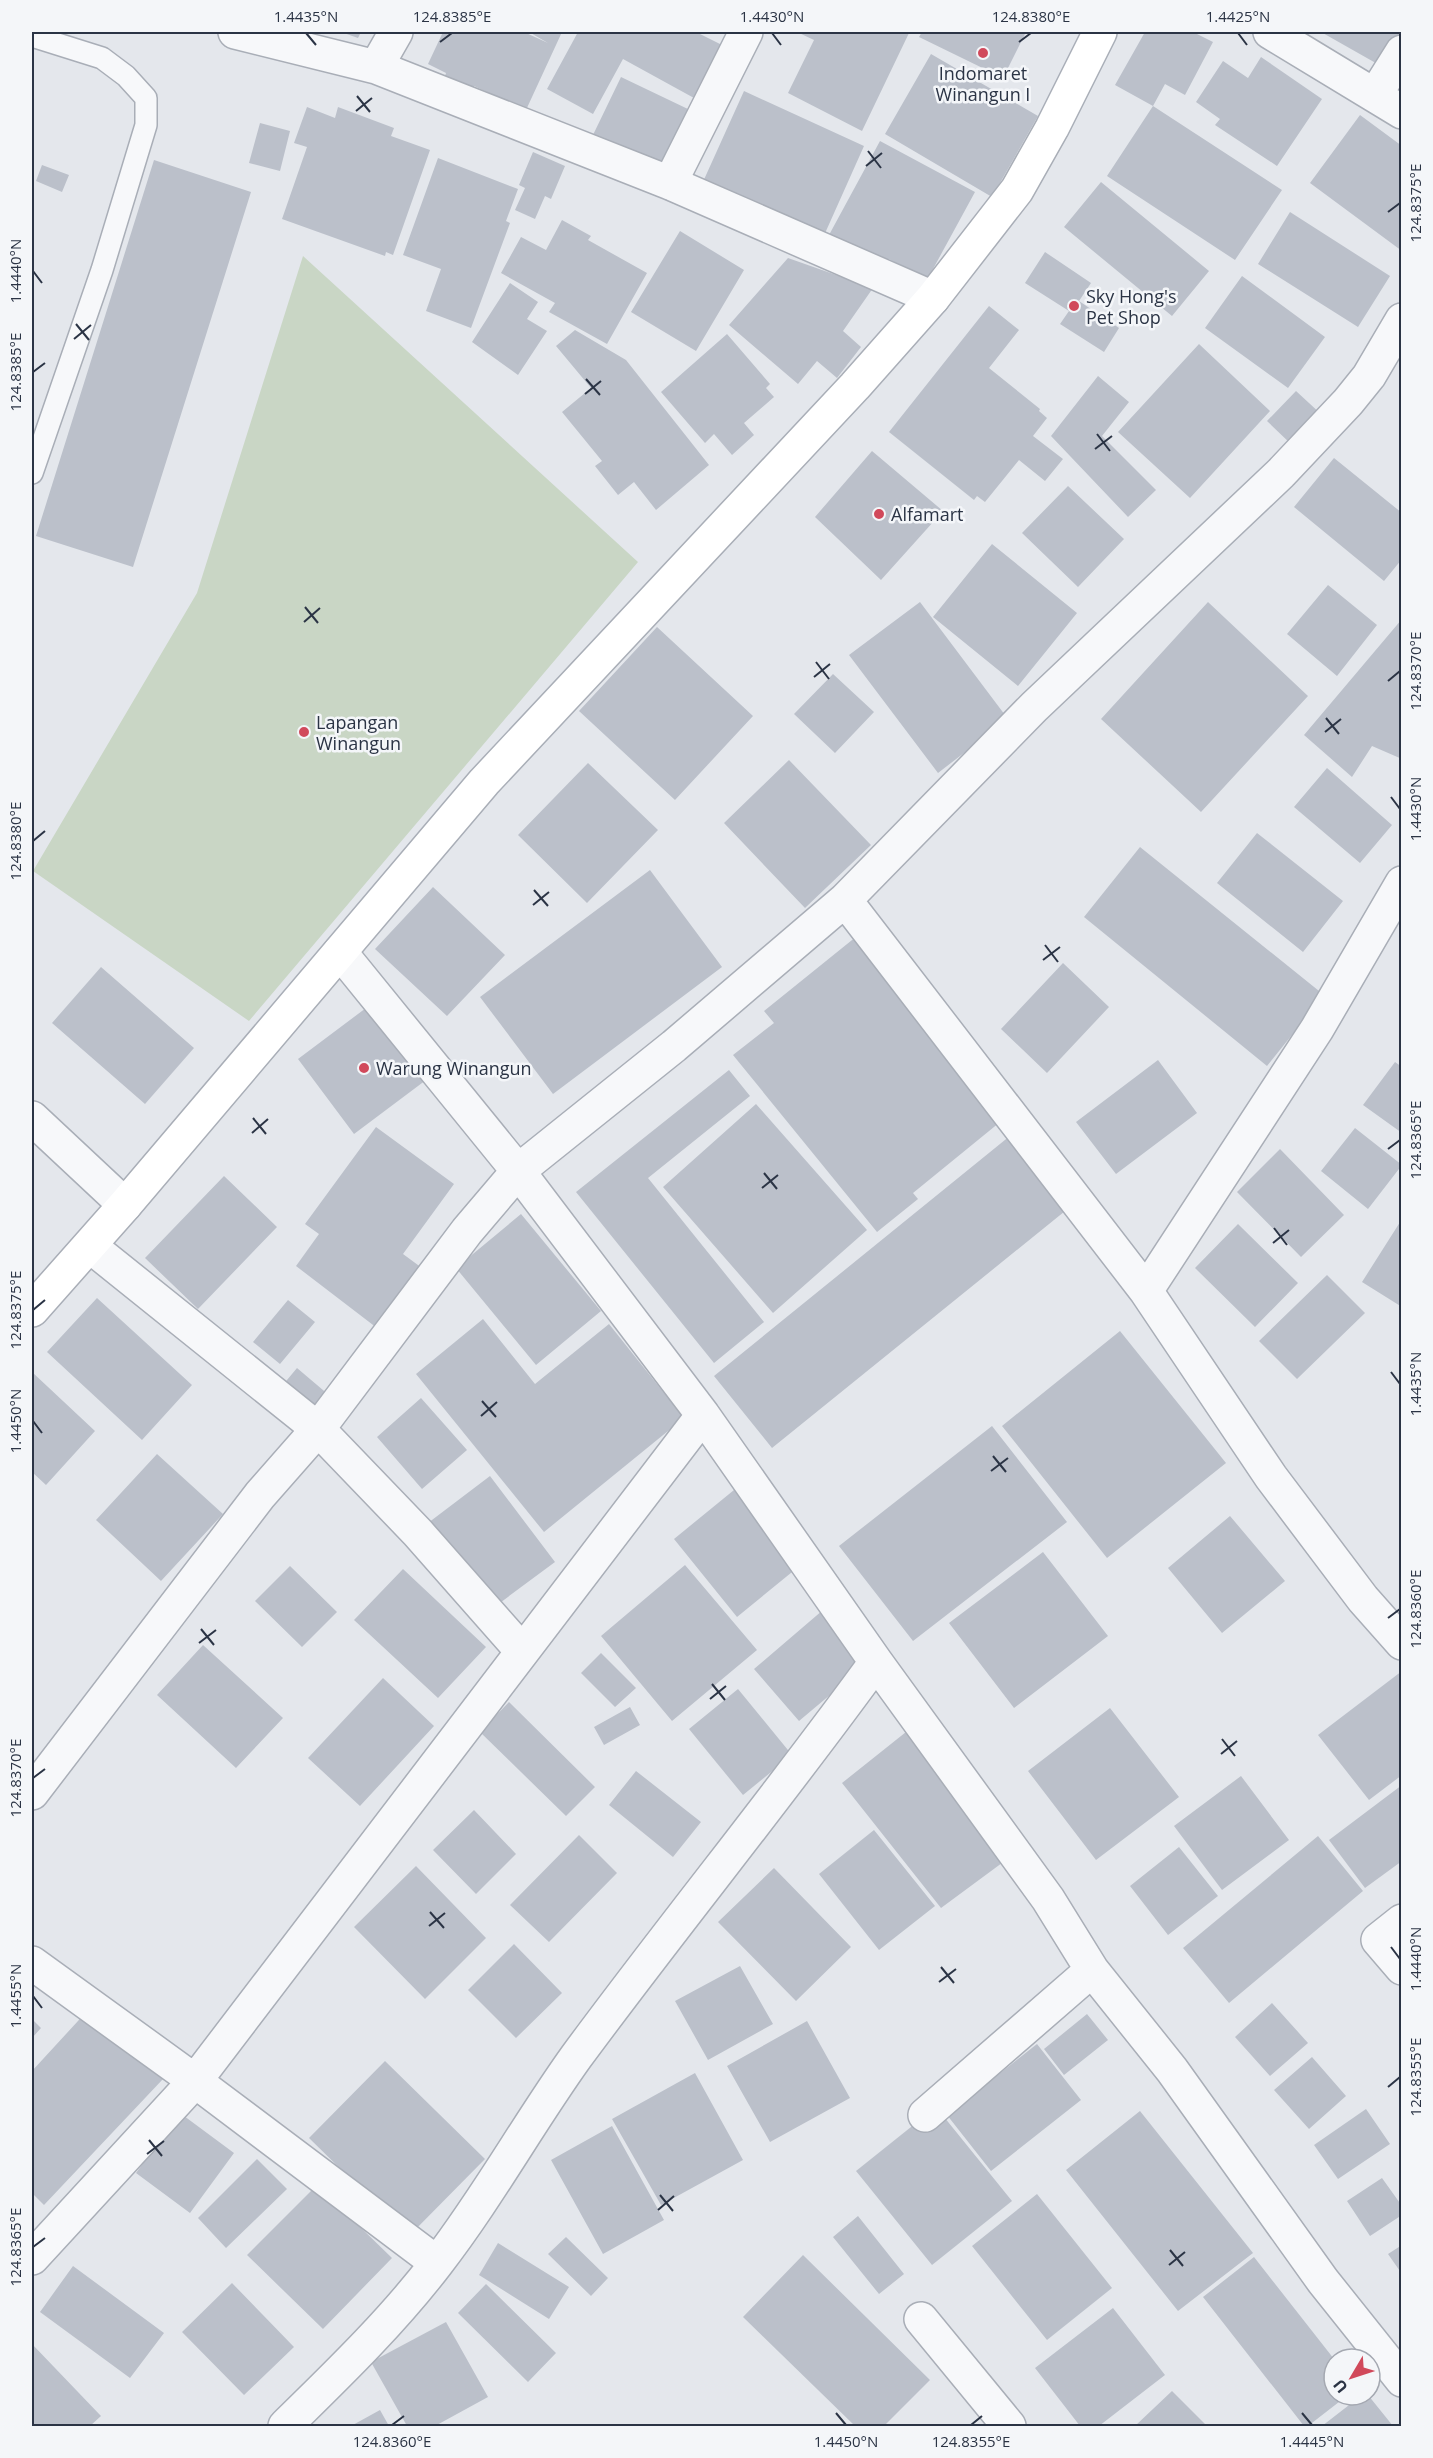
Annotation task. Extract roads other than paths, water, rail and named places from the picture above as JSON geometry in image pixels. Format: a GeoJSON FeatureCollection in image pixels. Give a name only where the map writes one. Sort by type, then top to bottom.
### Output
{"type":"FeatureCollection","features":[{"type":"Feature","properties":{"kind":"street"},"geometry":{"type":"LineString","coordinates":[[235,32],[376,67],[670,183],[933,298]]}},
{"type":"Feature","properties":{"kind":"street"},"geometry":{"type":"LineString","coordinates":[[376,67],[396,32]]}},
{"type":"Feature","properties":{"kind":"street"},"geometry":{"type":"LineString","coordinates":[[670,183],[746,32]]}},
{"type":"Feature","properties":{"kind":"street"},"geometry":{"type":"LineString","coordinates":[[32,1310],[90,1246],[484,782],[855,386],[933,298],[1017,190],[1052,128],[1100,32]]}},
{"type":"Feature","properties":{"kind":"street"},"geometry":{"type":"LineString","coordinates":[[1270,32],[1388,104],[1401,52]]}},
{"type":"Feature","properties":{"kind":"street"},"geometry":{"type":"LineString","coordinates":[[32,1793],[260,1495],[318,1429],[467,1231],[518,1171],[674,1046],[845,900],[1034,707],[1281,473],[1369,376],[1401,320]]}},
{"type":"Feature","properties":{"kind":"street"},"geometry":{"type":"LineString","coordinates":[[1146,1291],[1317,1029],[1401,883]]}},
{"type":"Feature","properties":{"kind":"street"},"geometry":{"type":"LineString","coordinates":[[845,900],[1146,1291],[1271,1477],[1363,1599],[1401,1643]]}},
{"type":"Feature","properties":{"kind":"street"},"geometry":{"type":"LineString","coordinates":[[340,952],[518,1171],[703,1415],[876,1662],[1048,1899],[1092,1970],[1172,2070],[1323,2281],[1401,2380]]}},
{"type":"Feature","properties":{"kind":"street"},"geometry":{"type":"LineString","coordinates":[[32,1118],[125,1205]]}},
{"type":"Feature","properties":{"kind":"street"},"geometry":{"type":"LineString","coordinates":[[90,1246],[318,1429],[418,1533],[522,1651]]}},
{"type":"Feature","properties":{"kind":"street"},"geometry":{"type":"LineString","coordinates":[[32,2258],[195,2081],[703,1415]]}},
{"type":"Feature","properties":{"kind":"street"},"geometry":{"type":"LineString","coordinates":[[285,2427],[383,2325],[437,2263],[575,2059],[727,1858],[808,1756],[876,1662]]}},
{"type":"Feature","properties":{"kind":"street"},"geometry":{"type":"LineString","coordinates":[[1401,1921],[1378,1940],[1401,1968]]}},
{"type":"Feature","properties":{"kind":"street"},"geometry":{"type":"LineString","coordinates":[[32,1963],[195,2081],[437,2263]]}},
{"type":"Feature","properties":{"kind":"street"},"geometry":{"type":"LineString","coordinates":[[926,2115],[1092,1970]]}},
{"type":"Feature","properties":{"kind":"street"},"geometry":{"type":"LineString","coordinates":[[921,2319],[1009,2427]]}},
{"type":"Feature","properties":{"kind":"lane"},"geometry":{"type":"LineString","coordinates":[[32,36],[102,58],[126,76],[146,98],[146,124],[102,270],[32,473]]}},
{"type":"Feature","properties":{"kind":"place","name":"Indomaret Winangun I"},"geometry":{"type":"Point","coordinates":[983,53]}},
{"type":"Feature","properties":{"kind":"place","name":"Sky Hong's Pet Shop"},"geometry":{"type":"Point","coordinates":[1074,306]}},
{"type":"Feature","properties":{"kind":"place","name":"Alfamart"},"geometry":{"type":"Point","coordinates":[879,514]}},
{"type":"Feature","properties":{"kind":"place","name":"Lapangan Winangun"},"geometry":{"type":"Point","coordinates":[304,732]}},
{"type":"Feature","properties":{"kind":"place","name":"Warung Winangun"},"geometry":{"type":"Point","coordinates":[364,1068]}}]}
